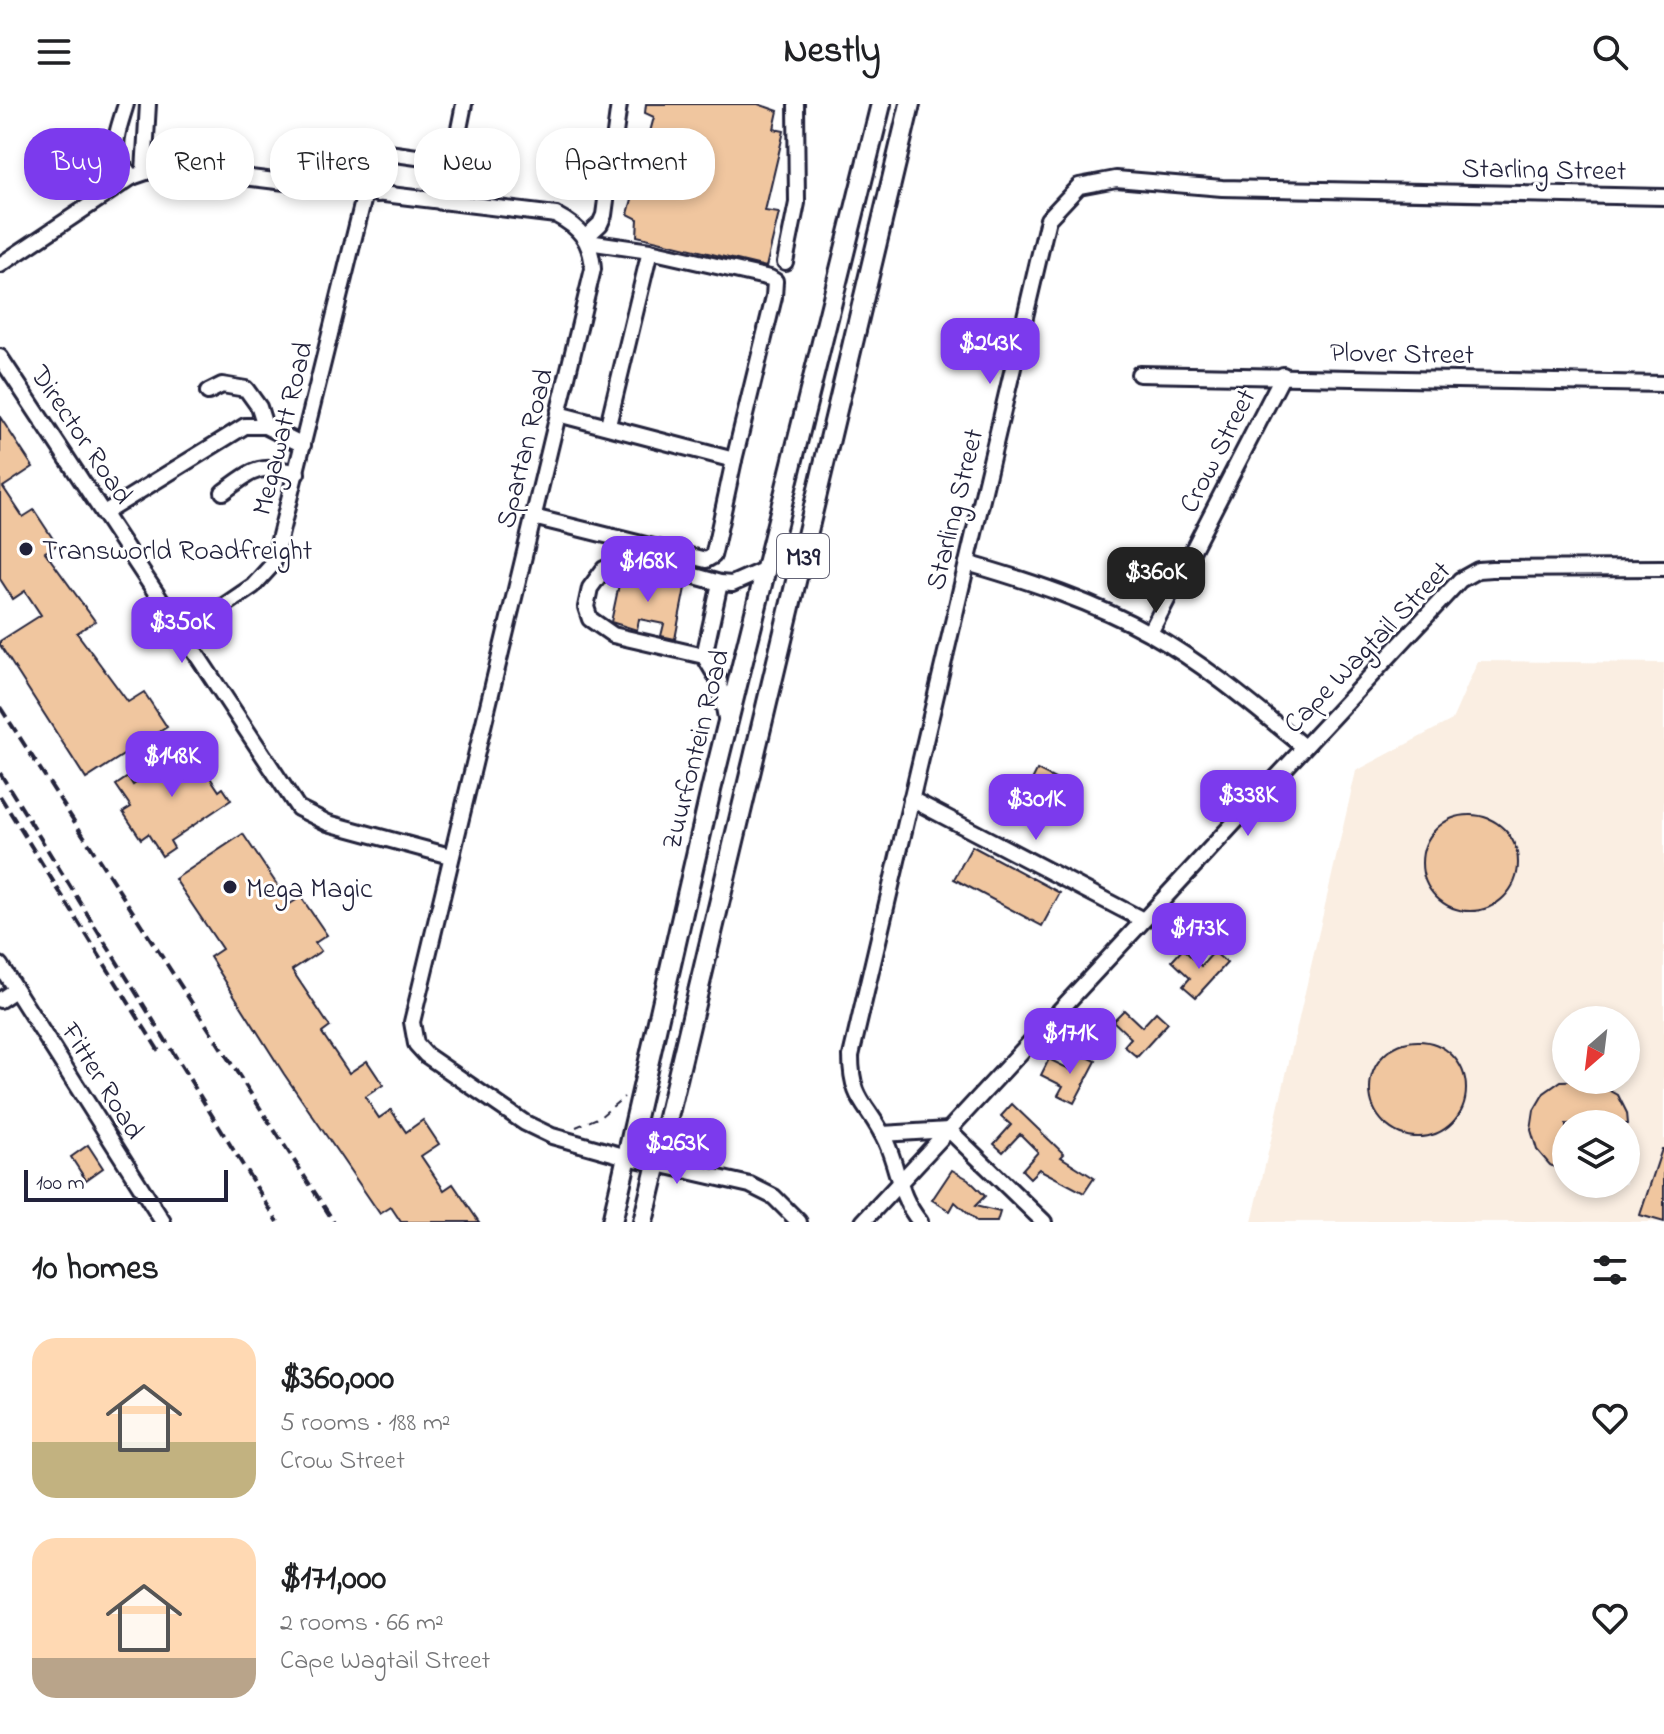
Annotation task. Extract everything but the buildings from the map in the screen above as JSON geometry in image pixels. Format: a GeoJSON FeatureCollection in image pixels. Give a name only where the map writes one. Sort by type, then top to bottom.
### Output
{"type":"FeatureCollection","features":[{"type":"Feature","properties":{"kind":"main road","name":"Zuurfontein Road"},"geometry":{"type":"LineString","coordinates":[[612,1222],[766,569],[881,104]]}},
{"type":"Feature","properties":{"kind":"main road","name":"M39"},"geometry":{"type":"LineString","coordinates":[[643,1222],[910,104]]}},
{"type":"Feature","properties":{"kind":"street"},"geometry":{"type":"LineString","coordinates":[[126,104],[114,148],[117,159],[138,175]]}},
{"type":"Feature","properties":{"kind":"street"},"geometry":{"type":"LineString","coordinates":[[138,175],[148,104]]}},
{"type":"Feature","properties":{"kind":"street"},"geometry":{"type":"LineString","coordinates":[[461,128],[464,104]]}},
{"type":"Feature","properties":{"kind":"street"},"geometry":{"type":"LineString","coordinates":[[587,239],[604,215],[619,104]]}},
{"type":"Feature","properties":{"kind":"street"},"geometry":{"type":"LineString","coordinates":[[785,262],[797,203],[796,104]]}},
{"type":"Feature","properties":{"kind":"street"},"geometry":{"type":"LineString","coordinates":[[0,265],[138,175],[178,167],[270,179]]}},
{"type":"Feature","properties":{"kind":"street","name":"Starling Street"},"geometry":{"type":"LineString","coordinates":[[920,1222],[903,1200],[882,1134],[857,1098],[852,1085],[851,1056],[1048,219],[1079,186],[1116,179],[1222,188],[1664,197]]}},
{"type":"Feature","properties":{"kind":"street"},"geometry":{"type":"LineString","coordinates":[[398,196],[556,215],[587,239],[775,281],[710,560],[533,517]]}},
{"type":"Feature","properties":{"kind":"street","name":"Megawatt Road"},"geometry":{"type":"LineString","coordinates":[[184,633],[253,586],[273,564],[369,200]]}},
{"type":"Feature","properties":{"kind":"street","name":"Spartan Road"},"geometry":{"type":"LineString","coordinates":[[587,239],[593,269],[412,1022],[416,1044],[464,1083],[525,1123],[552,1136],[627,1157]]}},
{"type":"Feature","properties":{"kind":"street"},"geometry":{"type":"LineString","coordinates":[[608,425],[650,251]]}},
{"type":"Feature","properties":{"kind":"street","name":"Director Road"},"geometry":{"type":"LineString","coordinates":[[0,357],[298,808],[328,823],[450,856]]}},
{"type":"Feature","properties":{"kind":"street","name":"Plover Street"},"geometry":{"type":"LineString","coordinates":[[1139,374],[1664,384]]}},
{"type":"Feature","properties":{"kind":"street","name":"Crow Street"},"geometry":{"type":"LineString","coordinates":[[1150,633],[1283,375]]}},
{"type":"Feature","properties":{"kind":"street"},"geometry":{"type":"LineString","coordinates":[[208,392],[222,385],[246,389],[259,407],[265,426]]}},
{"type":"Feature","properties":{"kind":"street"},"geometry":{"type":"LineString","coordinates":[[558,414],[734,460]]}},
{"type":"Feature","properties":{"kind":"street"},"geometry":{"type":"LineString","coordinates":[[104,513],[245,426],[265,426],[303,445]]}},
{"type":"Feature","properties":{"kind":"street"},"geometry":{"type":"LineString","coordinates":[[223,492],[253,470],[264,467],[297,473]]}},
{"type":"Feature","properties":{"kind":"street"},"geometry":{"type":"LineString","coordinates":[[704,656],[613,635],[590,619],[587,597],[604,569],[630,558],[732,584],[766,569]]}},
{"type":"Feature","properties":{"kind":"street"},"geometry":{"type":"LineString","coordinates":[[967,563],[1058,592],[1150,633],[1242,696],[1304,747]]}},
{"type":"Feature","properties":{"kind":"street","name":"Cape Wagtail Street"},"geometry":{"type":"LineString","coordinates":[[850,1222],[867,1217],[899,1185],[1304,747],[1470,574],[1492,569],[1664,568]]}},
{"type":"Feature","properties":{"kind":"street"},"geometry":{"type":"LineString","coordinates":[[720,583],[704,656],[719,681],[724,697],[726,738]]}},
{"type":"Feature","properties":{"kind":"street"},"geometry":{"type":"LineString","coordinates":[[911,799],[1143,920]]}},
{"type":"Feature","properties":{"kind":"street","name":"Fitter Road"},"geometry":{"type":"LineString","coordinates":[[0,965],[163,1222]]}},
{"type":"Feature","properties":{"kind":"street"},"geometry":{"type":"LineString","coordinates":[[0,1000],[15,990]]}},
{"type":"Feature","properties":{"kind":"street"},"geometry":{"type":"LineString","coordinates":[[882,1134],[949,1130],[1044,1222]]}},
{"type":"Feature","properties":{"kind":"street"},"geometry":{"type":"LineString","coordinates":[[627,1157],[659,1162],[763,1190],[799,1222]]}},
{"type":"Feature","properties":{"kind":"path"},"geometry":{"type":"LineString","coordinates":[[552,1136],[600,1117],[644,1080]]}},
{"type":"Feature","properties":{"kind":"shaded area"},"geometry":{"type":"Polygon","coordinates":[[[1478,661],[1664,663],[1664,1222],[1252,1222],[1356,771],[1452,720],[1478,661]]]}},
{"type":"Feature","properties":{"kind":"railway"},"geometry":{"type":"LineString","coordinates":[[0,707],[334,1222]]}},
{"type":"Feature","properties":{"kind":"railway"},"geometry":{"type":"LineString","coordinates":[[0,773],[278,1222]]}},
{"type":"Feature","properties":{"kind":"railway"},"geometry":{"type":"LineString","coordinates":[[0,796],[160,1053]]}},
{"type":"Feature","properties":{"kind":"place","name":"Transworld Roadfreight"},"geometry":{"type":"Point","coordinates":[26,549]}},
{"type":"Feature","properties":{"kind":"place","name":"Mega Magic"},"geometry":{"type":"Point","coordinates":[230,887]}}]}
